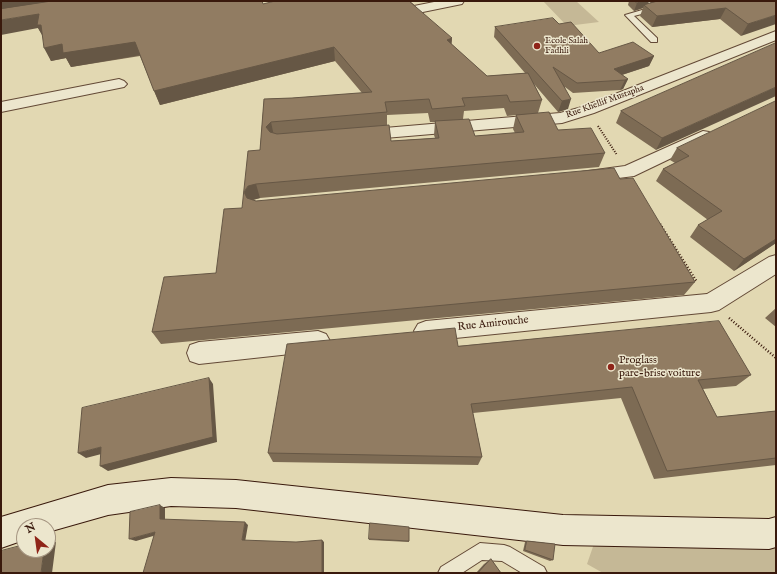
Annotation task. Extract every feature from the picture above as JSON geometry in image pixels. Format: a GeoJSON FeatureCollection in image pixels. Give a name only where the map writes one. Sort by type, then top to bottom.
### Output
{"type":"FeatureCollection","features":[{"type":"Feature","properties":{"kind":"street"},"geometry":{"type":"LineString","coordinates":[[401,1],[408,8],[413,10],[420,10],[458,1]]}},
{"type":"Feature","properties":{"kind":"street","name":"Rue Khellif Mustapha"},"geometry":{"type":"LineString","coordinates":[[343,136],[562,118],[588,110],[776,35]]}},
{"type":"Feature","properties":{"kind":"street"},"geometry":{"type":"LineString","coordinates":[[1,107],[119,84]]}},
{"type":"Feature","properties":{"kind":"street"},"geometry":{"type":"LineString","coordinates":[[573,177],[628,172],[720,128]]}},
{"type":"Feature","properties":{"kind":"street","name":"Rue Amirouche"},"geometry":{"type":"LineString","coordinates":[[404,333],[711,303],[776,263]]}},
{"type":"Feature","properties":{"kind":"street"},"geometry":{"type":"LineString","coordinates":[[199,353],[341,339]]}},
{"type":"Feature","properties":{"kind":"street"},"geometry":{"type":"LineString","coordinates":[[1,533],[8,529],[108,500],[171,492],[236,494],[563,530],[769,534],[776,532]]}},
{"type":"Feature","properties":{"kind":"lane"},"geometry":{"type":"LineString","coordinates":[[646,1],[653,8],[651,10],[629,15],[654,40]]}},
{"type":"Feature","properties":{"kind":"lane"},"geometry":{"type":"LineString","coordinates":[[447,573],[480,551],[504,553],[538,573]]}},
{"type":"Feature","properties":{"kind":"path"},"geometry":{"type":"LineString","coordinates":[[588,110],[628,172]]}},
{"type":"Feature","properties":{"kind":"path"},"geometry":{"type":"LineString","coordinates":[[659,222],[711,303],[776,358]]}},
{"type":"Feature","properties":{"kind":"shaded area"},"geometry":{"type":"Polygon","coordinates":[[[543,1],[576,1],[599,22],[567,26],[543,1]]]}},
{"type":"Feature","properties":{"kind":"shaded area"},"geometry":{"type":"Polygon","coordinates":[[[776,528],[776,573],[603,573],[587,564],[596,538],[776,528]]]}},
{"type":"Feature","properties":{"kind":"building"},"geometry":{"type":"Polygon","coordinates":[[[52,1],[262,1],[263,4],[275,1],[409,1],[452,38],[447,40],[487,76],[528,73],[542,100],[510,102],[507,95],[462,98],[465,106],[432,109],[429,99],[385,102],[387,112],[271,122],[266,127],[270,132],[277,134],[389,125],[391,141],[439,138],[435,121],[469,119],[475,136],[524,132],[516,115],[549,112],[558,130],[591,128],[605,153],[256,184],[248,186],[244,192],[247,198],[256,201],[614,168],[620,179],[633,178],[695,282],[152,332],[164,277],[216,273],[224,209],[242,208],[248,151],[260,150],[264,99],[372,92],[334,47],[154,91],[135,42],[63,53],[62,44],[44,48],[41,25],[37,25],[39,14],[1,20],[1,9],[52,1]]]}},
{"type":"Feature","properties":{"kind":"building"},"geometry":{"type":"Polygon","coordinates":[[[658,1],[776,1],[776,15],[748,24],[726,8],[657,16],[644,5],[658,1]]]}},
{"type":"Feature","properties":{"kind":"building"},"geometry":{"type":"Polygon","coordinates":[[[553,18],[559,24],[571,22],[599,53],[633,42],[654,56],[614,69],[628,79],[625,80],[577,83],[553,67],[571,99],[562,101],[495,27],[553,18]]]}},
{"type":"Feature","properties":{"kind":"building"},"geometry":{"type":"Polygon","coordinates":[[[776,43],[776,87],[662,138],[621,111],[776,43]]]}},
{"type":"Feature","properties":{"kind":"building"},"geometry":{"type":"Polygon","coordinates":[[[776,101],[776,239],[744,259],[698,225],[722,211],[663,169],[689,156],[677,148],[776,101]]]}},
{"type":"Feature","properties":{"kind":"building"},"geometry":{"type":"Polygon","coordinates":[[[719,321],[751,375],[698,380],[717,417],[776,411],[776,458],[667,471],[632,387],[471,404],[482,457],[268,453],[287,344],[455,328],[458,346],[719,321]]]}},
{"type":"Feature","properties":{"kind":"building"},"geometry":{"type":"Polygon","coordinates":[[[209,378],[213,437],[100,466],[101,447],[78,453],[82,408],[209,378]]]}},
{"type":"Feature","properties":{"kind":"building"},"geometry":{"type":"Polygon","coordinates":[[[160,505],[160,519],[245,522],[242,540],[296,542],[322,540],[322,573],[143,573],[155,532],[129,539],[130,512],[160,505]]]}},
{"type":"Feature","properties":{"kind":"building"},"geometry":{"type":"Polygon","coordinates":[[[370,523],[409,527],[409,541],[369,539],[370,523]]]}},
{"type":"Feature","properties":{"kind":"building"},"geometry":{"type":"Polygon","coordinates":[[[527,541],[555,544],[553,560],[525,550],[527,541]]]}},
{"type":"Feature","properties":{"kind":"building"},"geometry":{"type":"Polygon","coordinates":[[[16,547],[16,558],[43,558],[41,573],[1,573],[1,551],[16,547]]]}},
{"type":"Feature","properties":{"kind":"building"},"geometry":{"type":"Polygon","coordinates":[[[491,559],[501,573],[478,573],[491,559]]]}},
{"type":"Feature","properties":{"kind":"place","name":"Ecole Salah Fadhli"},"geometry":{"type":"Point","coordinates":[537,46]}},
{"type":"Feature","properties":{"kind":"place","name":"Proglass pare-brise voiture"},"geometry":{"type":"Point","coordinates":[611,367]}}]}
